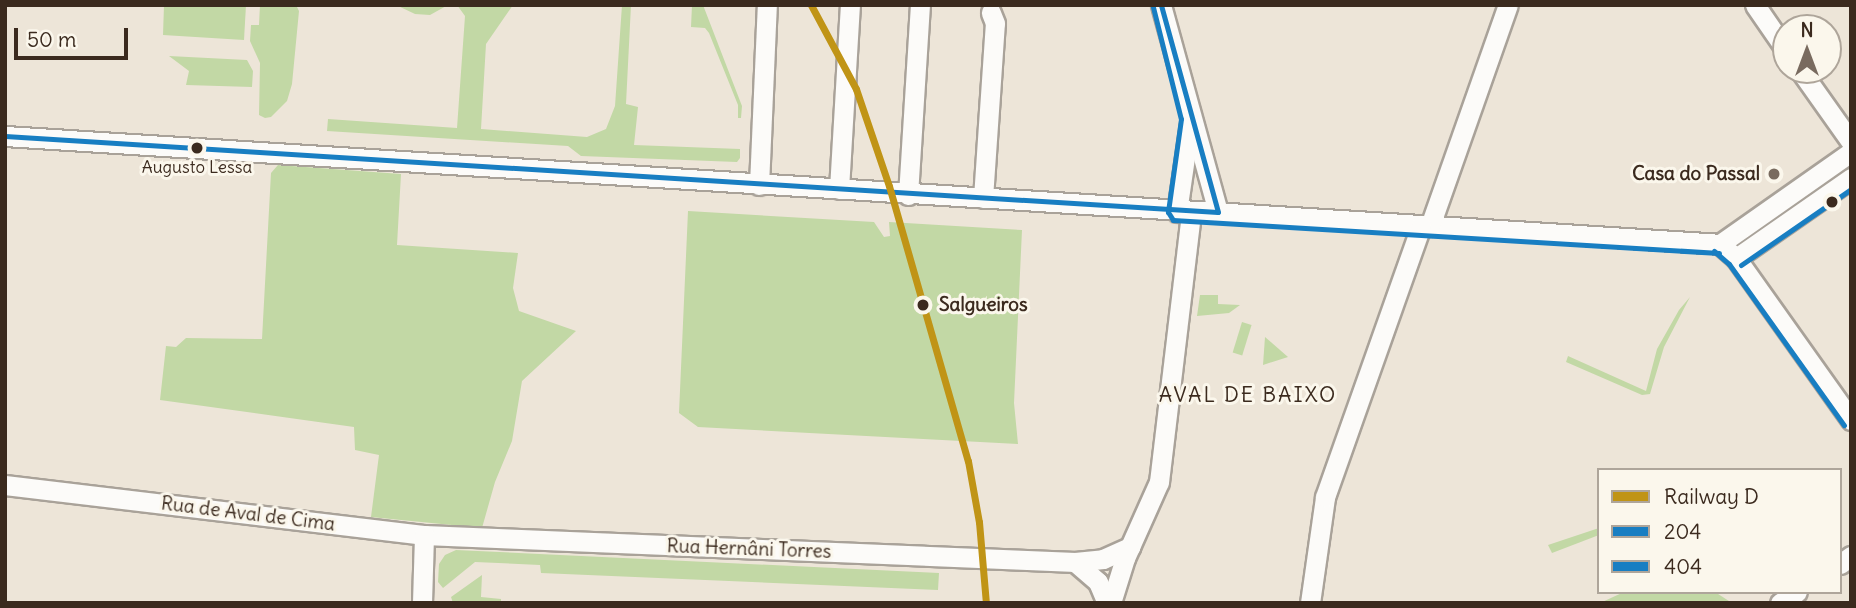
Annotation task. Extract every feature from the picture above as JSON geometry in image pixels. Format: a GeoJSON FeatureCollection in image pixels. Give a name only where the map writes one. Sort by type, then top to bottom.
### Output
{"type":"FeatureCollection","features":[{"type":"Feature","properties":{"kind":"street"},"geometry":{"type":"LineString","coordinates":[[758,185],[767,5]]}},
{"type":"Feature","properties":{"kind":"street"},"geometry":{"type":"LineString","coordinates":[[908,195],[920,5]]}},
{"type":"Feature","properties":{"kind":"street"},"geometry":{"type":"LineString","coordinates":[[1161,5],[1190,119],[1218,212]]}},
{"type":"Feature","properties":{"kind":"street"},"geometry":{"type":"LineString","coordinates":[[1310,603],[1325,496],[1508,5]]}},
{"type":"Feature","properties":{"kind":"street"},"geometry":{"type":"LineString","coordinates":[[1755,5],[1772,30]]}},
{"type":"Feature","properties":{"kind":"street"},"geometry":{"type":"LineString","coordinates":[[839,190],[848,7]]}},
{"type":"Feature","properties":{"kind":"street"},"geometry":{"type":"LineString","coordinates":[[983,198],[995,23],[991,13]]}},
{"type":"Feature","properties":{"kind":"street"},"geometry":{"type":"LineString","coordinates":[[1810,84],[1851,142]]}},
{"type":"Feature","properties":{"kind":"street"},"geometry":{"type":"LineString","coordinates":[[1109,603],[1159,482],[1190,119]]}},
{"type":"Feature","properties":{"kind":"street"},"geometry":{"type":"LineString","coordinates":[[5,136],[908,195],[1720,244],[1736,258],[1851,420]]}},
{"type":"Feature","properties":{"kind":"street"},"geometry":{"type":"LineString","coordinates":[[1720,244],[1851,152]]}},
{"type":"Feature","properties":{"kind":"street"},"geometry":{"type":"LineString","coordinates":[[1736,258],[1851,178]]}},
{"type":"Feature","properties":{"kind":"street","name":"Rua de Aval de Cima"},"geometry":{"type":"LineString","coordinates":[[5,485],[424,535]]}},
{"type":"Feature","properties":{"kind":"street"},"geometry":{"type":"LineString","coordinates":[[422,603],[424,535]]}},
{"type":"Feature","properties":{"kind":"street","name":"Rua Hernâni Torres"},"geometry":{"type":"LineString","coordinates":[[424,535],[1075,562],[1103,559],[1130,547]]}},
{"type":"Feature","properties":{"kind":"street"},"geometry":{"type":"LineString","coordinates":[[1075,562],[1098,582],[1109,603]]}},
{"type":"Feature","properties":{"kind":"green space"},"geometry":{"type":"Polygon","coordinates":[[[164,5],[246,5],[244,40],[163,35],[164,5]]]}},
{"type":"Feature","properties":{"kind":"green space"},"geometry":{"type":"Polygon","coordinates":[[[260,5],[296,5],[299,11],[292,84],[287,101],[271,117],[265,118],[259,115],[260,63],[250,41],[251,25],[259,25],[260,5]]]}},
{"type":"Feature","properties":{"kind":"green space"},"geometry":{"type":"Polygon","coordinates":[[[396,5],[448,5],[430,15],[415,14],[396,5]]]}},
{"type":"Feature","properties":{"kind":"green space"},"geometry":{"type":"Polygon","coordinates":[[[457,5],[513,5],[486,44],[481,129],[587,137],[606,129],[615,106],[622,5],[631,5],[626,104],[638,107],[634,145],[740,149],[740,158],[737,162],[581,156],[568,146],[327,131],[328,119],[457,128],[465,16],[457,5]]]}},
{"type":"Feature","properties":{"kind":"green space"},"geometry":{"type":"Polygon","coordinates":[[[692,5],[703,5],[742,106],[741,118],[738,118],[738,105],[709,33],[705,28],[691,27],[692,5]]]}},
{"type":"Feature","properties":{"kind":"green space"},"geometry":{"type":"Polygon","coordinates":[[[169,56],[247,60],[253,71],[252,87],[186,85],[189,71],[169,56]]]}},
{"type":"Feature","properties":{"kind":"green space"},"geometry":{"type":"Polygon","coordinates":[[[278,165],[401,174],[397,245],[518,253],[513,288],[519,311],[576,331],[522,381],[512,441],[495,482],[482,528],[371,517],[379,455],[355,450],[354,427],[160,400],[166,346],[176,347],[186,338],[262,339],[271,173],[278,165]]]}},
{"type":"Feature","properties":{"kind":"green space"},"geometry":{"type":"Polygon","coordinates":[[[688,211],[874,222],[884,237],[890,236],[889,222],[1022,230],[1014,403],[1018,444],[698,427],[679,413],[688,211]]]}},
{"type":"Feature","properties":{"kind":"green space"},"geometry":{"type":"Polygon","coordinates":[[[1200,295],[1218,295],[1218,304],[1240,305],[1229,313],[1197,316],[1200,295]]]}},
{"type":"Feature","properties":{"kind":"green space"},"geometry":{"type":"Polygon","coordinates":[[[1690,297],[1664,347],[1650,394],[1642,395],[1566,362],[1568,356],[1646,391],[1657,349],[1679,310],[1690,297]]]}},
{"type":"Feature","properties":{"kind":"green space"},"geometry":{"type":"Polygon","coordinates":[[[1242,322],[1252,325],[1242,356],[1233,353],[1242,322]]]}},
{"type":"Feature","properties":{"kind":"green space"},"geometry":{"type":"Polygon","coordinates":[[[1265,337],[1288,357],[1263,365],[1265,337]]]}},
{"type":"Feature","properties":{"kind":"green space"},"geometry":{"type":"Polygon","coordinates":[[[1597,529],[1597,536],[1552,553],[1548,545],[1597,529]]]}},
{"type":"Feature","properties":{"kind":"green space"},"geometry":{"type":"Polygon","coordinates":[[[456,550],[939,573],[938,590],[541,573],[540,565],[475,562],[443,588],[438,582],[439,564],[445,555],[456,550]]]}},
{"type":"Feature","properties":{"kind":"green space"},"geometry":{"type":"Polygon","coordinates":[[[482,575],[481,597],[501,599],[501,603],[453,603],[451,597],[482,575]]]}},
{"type":"Feature","properties":{"kind":"green space"},"geometry":{"type":"Polygon","coordinates":[[[1620,594],[1718,594],[1732,603],[1600,603],[1620,594]]]}},
{"type":"Feature","properties":{"kind":"rail line","name":"D"},"geometry":{"type":"LineString","coordinates":[[811,5],[856,89],[889,186],[968,461],[979,522],[986,603]]}},
{"type":"Feature","properties":{"kind":"transit line","name":"204"},"geometry":{"type":"LineString","coordinates":[[5,136],[1218,212],[1161,5]]}},
{"type":"Feature","properties":{"kind":"transit line","name":"404"},"geometry":{"type":"LineString","coordinates":[[1153,7],[1181,119],[1168,212],[1173,220],[1719,253]]}},
{"type":"Feature","properties":{"kind":"transit line","name":"404"},"geometry":{"type":"LineString","coordinates":[[1741,265],[1851,189]]}},
{"type":"Feature","properties":{"kind":"transit line","name":"404"},"geometry":{"type":"LineString","coordinates":[[1714,251],[1729,264],[1844,425]]}},
{"type":"Feature","properties":{"kind":"place","name":"Augusto Lessa"},"geometry":{"type":"Point","coordinates":[197,148]}},
{"type":"Feature","properties":{"kind":"place","name":"Casa do Passal"},"geometry":{"type":"Point","coordinates":[1774,174]}},
{"type":"Feature","properties":{"kind":"place","name":"Salgueiros"},"geometry":{"type":"Point","coordinates":[923,305]}},
{"type":"Feature","properties":{"kind":"district","name":"AVAL DE BAIXO"},"geometry":{"type":"Point","coordinates":[1248,395]}}]}
